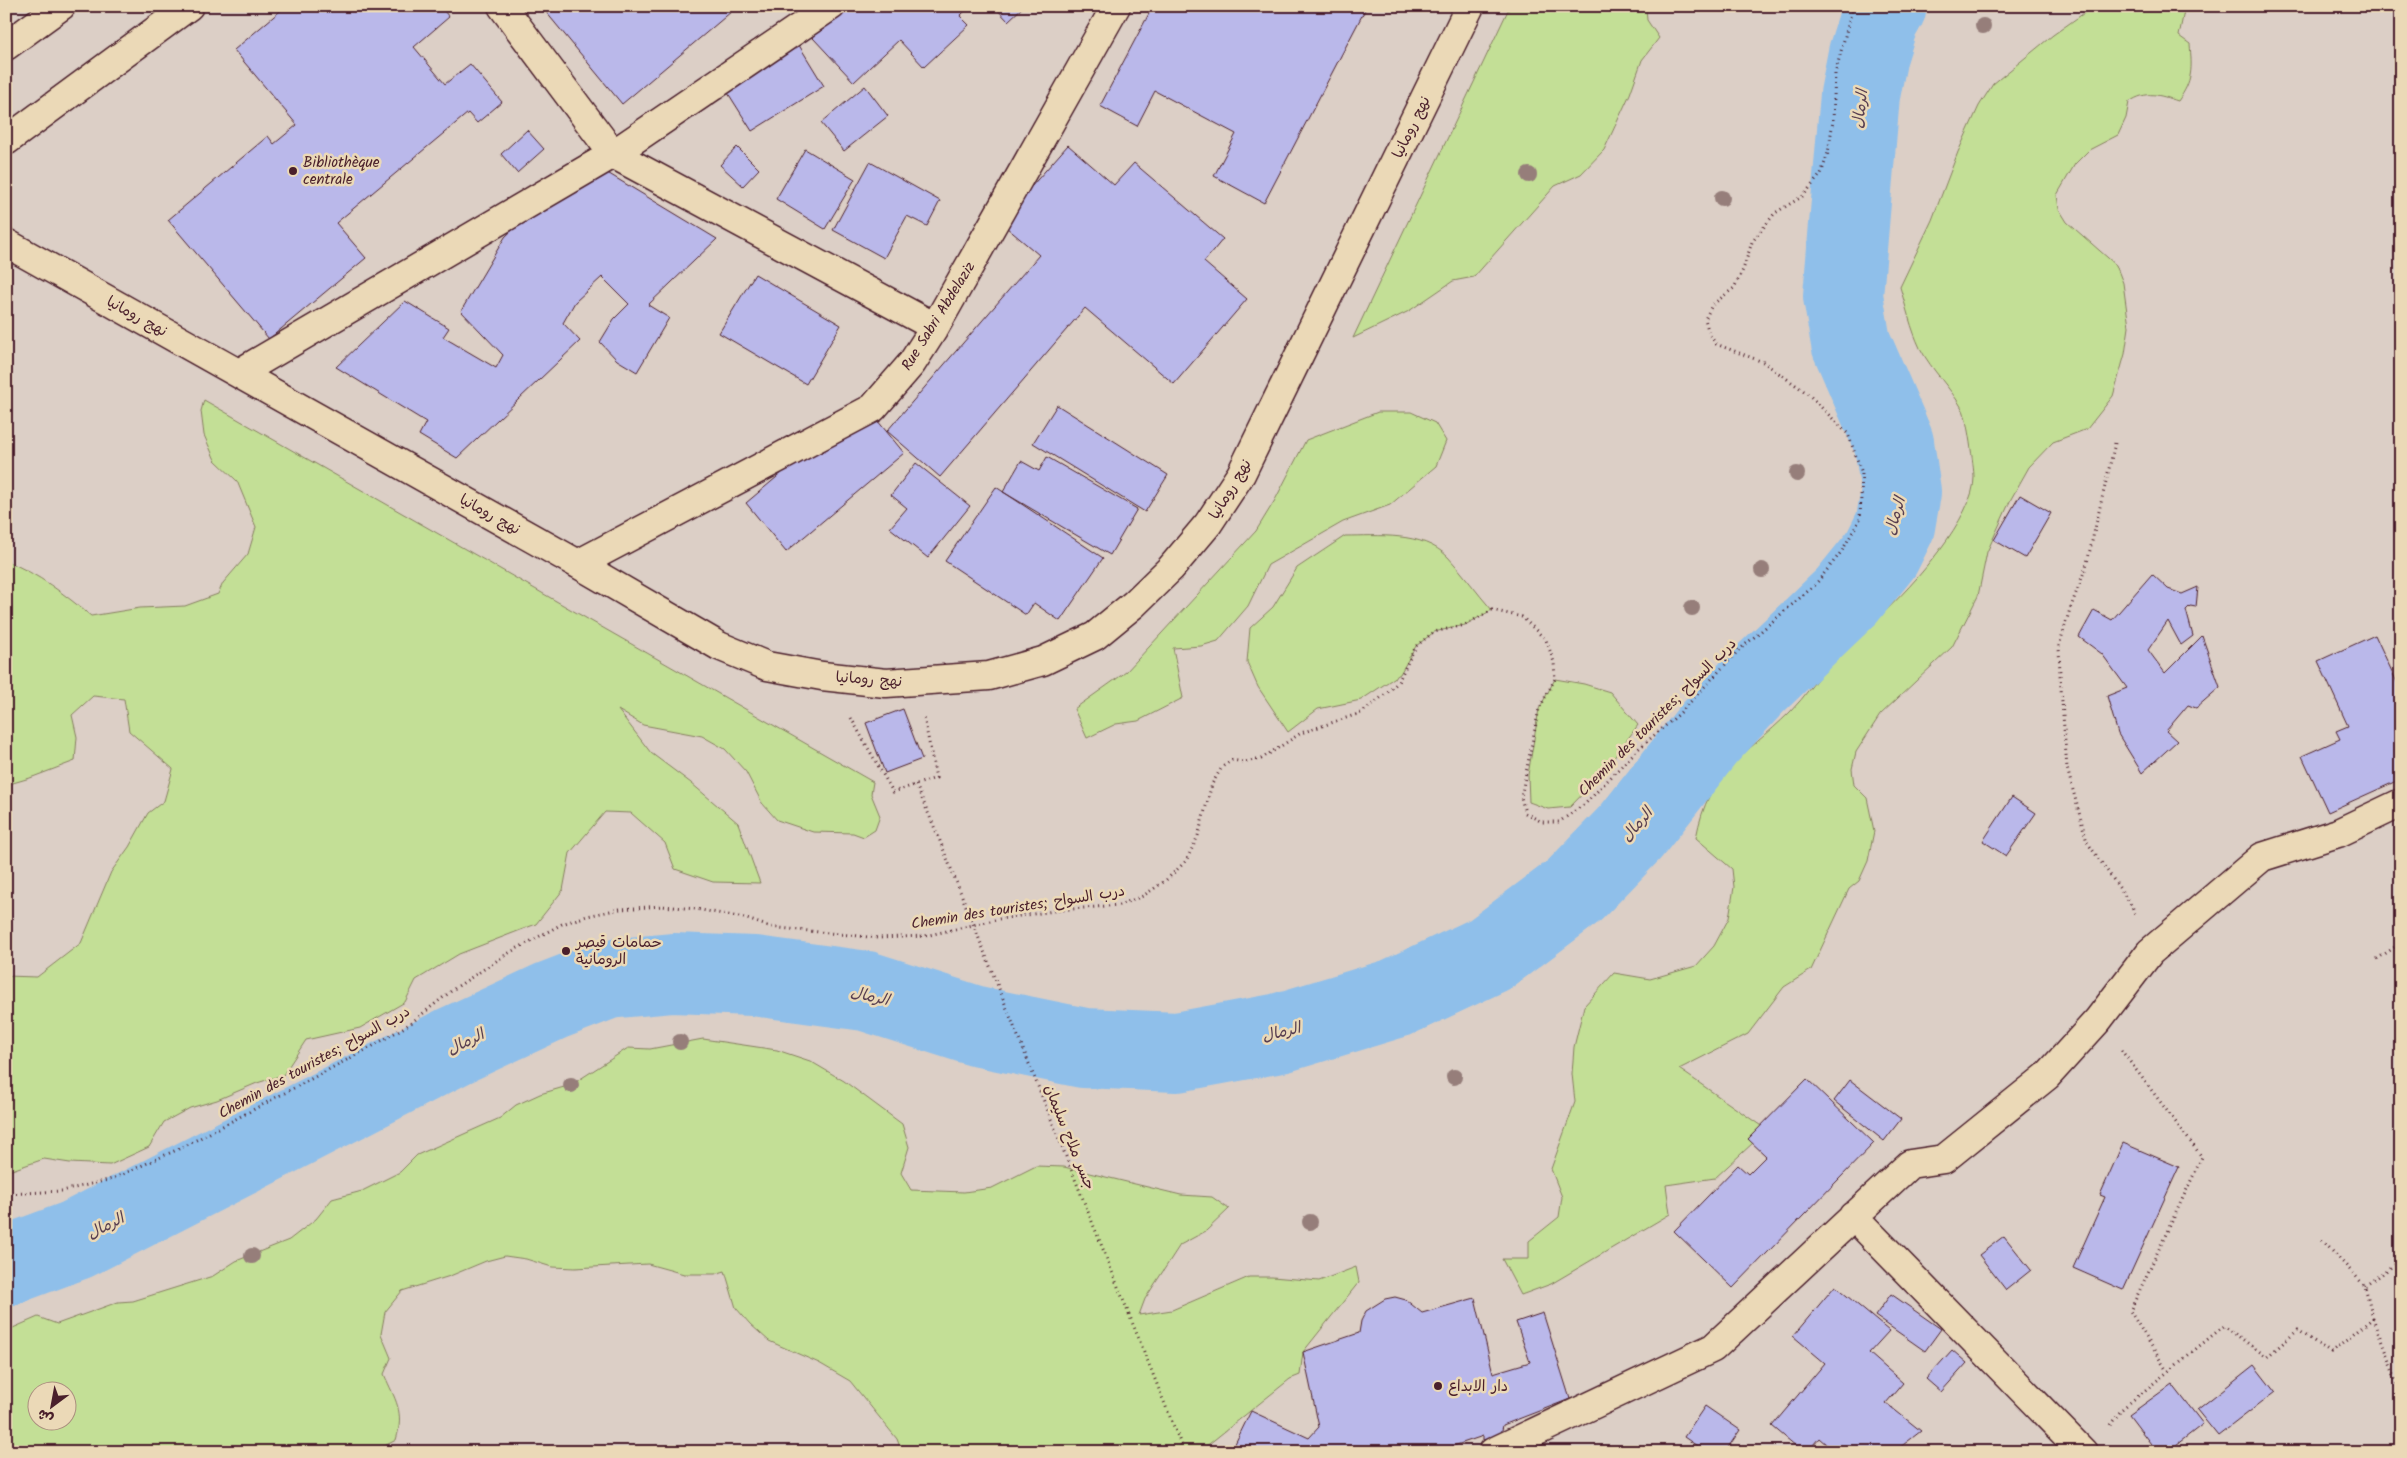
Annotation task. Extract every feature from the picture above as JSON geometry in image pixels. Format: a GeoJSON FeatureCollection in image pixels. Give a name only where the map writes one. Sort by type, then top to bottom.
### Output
{"type":"FeatureCollection","features":[{"type":"Feature","properties":{"kind":"street"},"geometry":{"type":"LineString","coordinates":[[6,46],[60,6]]}},
{"type":"Feature","properties":{"kind":"street"},"geometry":{"type":"LineString","coordinates":[[6,141],[189,6]]}},
{"type":"Feature","properties":{"kind":"street"},"geometry":{"type":"LineString","coordinates":[[502,6],[613,154],[934,327]]}},
{"type":"Feature","properties":{"kind":"street"},"geometry":{"type":"LineString","coordinates":[[239,373],[613,154],[831,6]]}},
{"type":"Feature","properties":{"kind":"street","name":"Rue Sabri Abdelaziz"},"geometry":{"type":"LineString","coordinates":[[578,564],[873,408],[912,364],[1116,6]]}},
{"type":"Feature","properties":{"kind":"street","name":"نهج رومانيا"},"geometry":{"type":"LineString","coordinates":[[6,243],[578,564],[719,646],[767,666],[886,683],[989,676],[1043,661],[1095,636],[1134,604],[1171,568],[1208,524],[1241,474],[1470,6]]}},
{"type":"Feature","properties":{"kind":"street"},"geometry":{"type":"LineString","coordinates":[[1493,1452],[1713,1348],[1910,1164],[1944,1159],[2047,1076],[2098,1020],[2150,952],[2262,857],[2338,833],[2401,803]]}},
{"type":"Feature","properties":{"kind":"street"},"geometry":{"type":"LineString","coordinates":[[1853,1216],[2083,1452]]}},
{"type":"Feature","properties":{"kind":"path","name":"Chemin des touristes; درب السواح"},"geometry":{"type":"LineString","coordinates":[[6,1194],[62,1190],[112,1179],[183,1147],[311,1080],[412,1023],[455,988],[506,954],[562,924],[587,916],[628,908],[662,906],[696,909],[744,918],[770,927],[878,938],[925,936],[999,919],[1061,910],[1119,906],[1143,896],[1165,881],[1186,861],[1198,836],[1212,784],[1222,767],[1232,760],[1244,762],[1261,759],[1302,733],[1361,713],[1398,682],[1416,646],[1422,641],[1434,632],[1465,625],[1492,610],[1522,617],[1546,640],[1554,662],[1555,679],[1538,709],[1521,797],[1525,813],[1542,822],[1559,822],[1586,803],[1636,751],[1679,714],[1740,650],[1815,585],[1842,551],[1860,519],[1862,473],[1848,434],[1807,393],[1763,362],[1716,344],[1709,334],[1705,319],[1712,305],[1734,288],[1743,270],[1752,242],[1776,213],[1803,196],[1821,174],[1830,137],[1835,74],[1853,6]]}},
{"type":"Feature","properties":{"kind":"path"},"geometry":{"type":"LineString","coordinates":[[2115,443],[2086,567],[2070,608],[2059,646],[2060,675],[2067,768],[2087,842],[2132,906],[2150,952]]}},
{"type":"Feature","properties":{"kind":"path"},"geometry":{"type":"LineString","coordinates":[[827,676],[894,792],[936,778],[917,682]]}},
{"type":"Feature","properties":{"kind":"path","name":"جسر ملاح سليمان"},"geometry":{"type":"LineString","coordinates":[[916,785],[1184,1452]]}},
{"type":"Feature","properties":{"kind":"path"},"geometry":{"type":"LineString","coordinates":[[2377,959],[2401,943]]}},
{"type":"Feature","properties":{"kind":"path"},"geometry":{"type":"LineString","coordinates":[[2098,1020],[2202,1157],[2130,1311],[2167,1371]]}},
{"type":"Feature","properties":{"kind":"path"},"geometry":{"type":"LineString","coordinates":[[2322,1240],[2365,1286],[2373,1318],[2401,1394]]}},
{"type":"Feature","properties":{"kind":"path"},"geometry":{"type":"LineString","coordinates":[[2365,1286],[2401,1259]]}},
{"type":"Feature","properties":{"kind":"path"},"geometry":{"type":"LineString","coordinates":[[2106,1430],[2122,1409],[2224,1326],[2267,1357],[2298,1330],[2331,1353],[2373,1318]]}},
{"type":"Feature","properties":{"kind":"green space"},"geometry":{"type":"Polygon","coordinates":[[[1510,6],[1646,6],[1647,20],[1659,38],[1642,60],[1630,94],[1604,150],[1581,174],[1555,186],[1474,277],[1453,281],[1409,311],[1353,338],[1510,6]]]}},
{"type":"Feature","properties":{"kind":"green space"},"geometry":{"type":"Polygon","coordinates":[[[2094,6],[2185,6],[2179,36],[2190,44],[2191,61],[2189,80],[2178,101],[2147,95],[2135,98],[2129,102],[2126,118],[2118,135],[2089,150],[2075,164],[2057,195],[2059,209],[2067,222],[2116,265],[2123,283],[2129,327],[2125,354],[2113,396],[2087,429],[2053,442],[2029,467],[2011,499],[1987,552],[1978,596],[1952,647],[1880,715],[1856,752],[1852,769],[1854,785],[1867,798],[1874,831],[1868,861],[1859,881],[1849,889],[1811,970],[1784,987],[1748,1034],[1679,1069],[1767,1130],[1715,1178],[1666,1185],[1670,1214],[1551,1284],[1521,1295],[1502,1259],[1529,1259],[1529,1241],[1559,1217],[1562,1197],[1551,1169],[1575,1102],[1572,1074],[1574,1047],[1584,1006],[1614,973],[1650,979],[1696,966],[1714,946],[1729,918],[1734,887],[1732,869],[1696,838],[1702,814],[1710,795],[1719,780],[1731,766],[1790,712],[1839,653],[1910,586],[1940,550],[1964,511],[1972,493],[1974,477],[1965,415],[1920,348],[1911,326],[1900,287],[1932,220],[1958,152],[1979,106],[1993,84],[2053,35],[2094,6]]]}},
{"type":"Feature","properties":{"kind":"green space"},"geometry":{"type":"Polygon","coordinates":[[[204,400],[873,782],[871,794],[880,816],[875,830],[864,837],[853,833],[813,832],[777,820],[762,803],[746,772],[725,749],[702,736],[643,725],[618,710],[651,753],[691,783],[738,823],[760,883],[713,882],[675,869],[665,843],[631,813],[605,812],[570,853],[563,890],[536,924],[459,954],[416,980],[405,1002],[360,1028],[306,1040],[283,1075],[190,1108],[164,1122],[149,1147],[110,1165],[70,1163],[44,1159],[6,1172],[6,976],[37,977],[81,943],[111,872],[129,847],[148,813],[164,801],[173,769],[129,731],[124,699],[93,696],[72,715],[77,737],[75,761],[6,785],[6,561],[40,578],[91,616],[140,608],[185,606],[218,594],[223,583],[248,554],[256,527],[237,481],[215,460],[204,435],[201,411],[204,400]]]}},
{"type":"Feature","properties":{"kind":"green space"},"geometry":{"type":"Polygon","coordinates":[[[1378,412],[1411,412],[1435,423],[1446,441],[1436,466],[1390,505],[1343,522],[1268,565],[1248,606],[1218,641],[1201,646],[1173,648],[1183,698],[1138,721],[1116,724],[1087,738],[1074,709],[1126,672],[1256,531],[1275,500],[1306,440],[1378,412]]]}},
{"type":"Feature","properties":{"kind":"green space"},"geometry":{"type":"Polygon","coordinates":[[[1345,536],[1399,537],[1426,543],[1437,549],[1454,563],[1492,610],[1465,625],[1434,632],[1416,646],[1400,674],[1361,700],[1318,709],[1288,732],[1258,687],[1247,662],[1250,628],[1273,607],[1297,568],[1345,536]]]}},
{"type":"Feature","properties":{"kind":"green space"},"geometry":{"type":"Polygon","coordinates":[[[1555,679],[1584,684],[1610,692],[1638,725],[1602,774],[1570,807],[1548,809],[1529,802],[1528,775],[1539,709],[1555,679]]]}},
{"type":"Feature","properties":{"kind":"green space"},"geometry":{"type":"Polygon","coordinates":[[[703,1039],[777,1050],[810,1061],[844,1081],[902,1124],[909,1147],[901,1173],[911,1190],[964,1192],[992,1188],[1036,1166],[1064,1167],[1181,1195],[1212,1197],[1229,1209],[1206,1231],[1180,1245],[1145,1299],[1139,1315],[1172,1310],[1249,1277],[1319,1281],[1356,1267],[1359,1282],[1303,1352],[1300,1375],[1290,1379],[1199,1452],[902,1452],[897,1439],[850,1381],[819,1363],[769,1341],[750,1324],[736,1308],[725,1271],[715,1274],[684,1274],[648,1264],[575,1268],[552,1267],[526,1259],[505,1256],[402,1291],[385,1312],[381,1334],[391,1358],[384,1374],[398,1406],[399,1430],[396,1440],[373,1452],[6,1452],[6,1331],[38,1317],[57,1324],[118,1302],[133,1301],[213,1276],[236,1261],[289,1240],[316,1219],[332,1199],[362,1191],[400,1172],[417,1155],[500,1118],[516,1105],[540,1094],[571,1085],[628,1048],[650,1049],[703,1039]]]}},
{"type":"Feature","properties":{"kind":"building"},"geometry":{"type":"Polygon","coordinates":[[[286,6],[440,6],[449,17],[414,47],[445,84],[470,64],[502,102],[477,123],[468,113],[336,223],[366,258],[269,339],[168,220],[268,136],[274,144],[297,125],[234,50],[286,6]]]}},
{"type":"Feature","properties":{"kind":"building"},"geometry":{"type":"Polygon","coordinates":[[[541,6],[738,6],[622,104],[541,6]]]}},
{"type":"Feature","properties":{"kind":"building"},"geometry":{"type":"Polygon","coordinates":[[[841,6],[845,10],[849,6],[970,6],[960,16],[969,25],[924,67],[899,40],[854,82],[800,24],[841,6]]]}},
{"type":"Feature","properties":{"kind":"building"},"geometry":{"type":"Polygon","coordinates":[[[994,6],[1024,6],[1008,21],[994,6]]]}},
{"type":"Feature","properties":{"kind":"building"},"geometry":{"type":"Polygon","coordinates":[[[1153,6],[1367,6],[1264,203],[1214,176],[1236,134],[1155,91],[1137,126],[1100,106],[1153,6]]]}},
{"type":"Feature","properties":{"kind":"building"},"geometry":{"type":"Polygon","coordinates":[[[794,37],[824,86],[752,131],[721,82],[794,37]]]}},
{"type":"Feature","properties":{"kind":"building"},"geometry":{"type":"Polygon","coordinates":[[[865,86],[888,116],[844,151],[821,123],[865,86]]]}},
{"type":"Feature","properties":{"kind":"building"},"geometry":{"type":"Polygon","coordinates":[[[527,130],[544,149],[517,173],[501,154],[527,130]]]}},
{"type":"Feature","properties":{"kind":"building"},"geometry":{"type":"Polygon","coordinates":[[[1068,145],[1114,185],[1134,163],[1223,239],[1204,262],[1247,299],[1174,384],[1085,308],[940,477],[887,431],[1039,255],[1000,222],[1068,145]]]}},
{"type":"Feature","properties":{"kind":"building"},"geometry":{"type":"Polygon","coordinates":[[[737,147],[759,169],[743,186],[720,165],[737,147]]]}},
{"type":"Feature","properties":{"kind":"building"},"geometry":{"type":"Polygon","coordinates":[[[805,149],[855,179],[825,229],[776,199],[805,149]]]}},
{"type":"Feature","properties":{"kind":"building"},"geometry":{"type":"Polygon","coordinates":[[[586,160],[717,239],[648,305],[669,318],[637,372],[617,360],[600,342],[614,319],[629,304],[602,277],[575,302],[563,323],[580,341],[457,458],[419,435],[426,422],[336,367],[405,301],[449,328],[443,337],[496,368],[503,355],[461,311],[505,237],[586,160]]]}},
{"type":"Feature","properties":{"kind":"building"},"geometry":{"type":"Polygon","coordinates":[[[870,162],[940,201],[927,226],[907,216],[884,258],[833,230],[870,162]]]}},
{"type":"Feature","properties":{"kind":"building"},"geometry":{"type":"Polygon","coordinates":[[[755,274],[841,325],[806,384],[719,333],[755,274]]]}},
{"type":"Feature","properties":{"kind":"building"},"geometry":{"type":"Polygon","coordinates":[[[864,404],[904,453],[786,552],[746,503],[864,404]]]}},
{"type":"Feature","properties":{"kind":"building"},"geometry":{"type":"Polygon","coordinates":[[[1057,405],[1168,475],[1145,512],[1033,443],[1057,405]]]}},
{"type":"Feature","properties":{"kind":"building"},"geometry":{"type":"Polygon","coordinates":[[[1047,457],[1137,509],[1110,555],[1003,492],[1021,461],[1039,471],[1047,457]]]}},
{"type":"Feature","properties":{"kind":"building"},"geometry":{"type":"Polygon","coordinates":[[[916,463],[970,506],[928,558],[890,528],[907,508],[891,495],[916,463]]]}},
{"type":"Feature","properties":{"kind":"building"},"geometry":{"type":"Polygon","coordinates":[[[996,487],[1103,558],[1060,621],[1034,603],[1026,615],[945,561],[996,487]]]}},
{"type":"Feature","properties":{"kind":"building"},"geometry":{"type":"Polygon","coordinates":[[[2020,495],[2051,513],[2025,558],[1994,540],[2020,495]]]}},
{"type":"Feature","properties":{"kind":"building"},"geometry":{"type":"Polygon","coordinates":[[[2152,574],[2168,589],[2182,594],[2198,587],[2196,607],[2190,606],[2186,610],[2193,636],[2181,645],[2168,621],[2148,650],[2165,673],[2202,636],[2220,687],[2196,708],[2188,705],[2166,731],[2177,741],[2142,773],[2118,734],[2107,696],[2127,688],[2102,654],[2079,637],[2094,610],[2112,620],[2152,574]]]}},
{"type":"Feature","properties":{"kind":"building"},"geometry":{"type":"Polygon","coordinates":[[[2375,635],[2401,691],[2401,779],[2328,812],[2302,756],[2340,739],[2336,731],[2348,726],[2318,661],[2375,635]]]}},
{"type":"Feature","properties":{"kind":"building"},"geometry":{"type":"Polygon","coordinates":[[[903,709],[922,759],[885,773],[866,723],[903,709]]]}},
{"type":"Feature","properties":{"kind":"building"},"geometry":{"type":"Polygon","coordinates":[[[2012,797],[2036,813],[2006,856],[1983,841],[2012,797]]]}},
{"type":"Feature","properties":{"kind":"building"},"geometry":{"type":"Polygon","coordinates":[[[1807,1079],[1874,1143],[1733,1288],[1674,1231],[1738,1165],[1748,1174],[1766,1156],[1748,1139],[1807,1079]]]}},
{"type":"Feature","properties":{"kind":"building"},"geometry":{"type":"Polygon","coordinates":[[[1850,1080],[1901,1119],[1884,1141],[1834,1101],[1850,1080]]]}},
{"type":"Feature","properties":{"kind":"building"},"geometry":{"type":"Polygon","coordinates":[[[2123,1143],[2179,1167],[2123,1290],[2073,1268],[2105,1197],[2100,1195],[2123,1143]]]}},
{"type":"Feature","properties":{"kind":"building"},"geometry":{"type":"Polygon","coordinates":[[[2004,1236],[2031,1270],[2006,1290],[1979,1255],[2004,1236]]]}},
{"type":"Feature","properties":{"kind":"building"},"geometry":{"type":"Polygon","coordinates":[[[1835,1286],[1889,1331],[1869,1353],[1903,1383],[1886,1403],[1921,1431],[1894,1452],[1835,1452],[1819,1438],[1807,1452],[1803,1452],[1772,1426],[1825,1363],[1793,1336],[1835,1286]]]}},
{"type":"Feature","properties":{"kind":"building"},"geometry":{"type":"Polygon","coordinates":[[[1891,1294],[1941,1329],[1925,1351],[1875,1316],[1891,1294]]]}},
{"type":"Feature","properties":{"kind":"building","name":"دار الابداع"},"geometry":{"type":"Polygon","coordinates":[[[1395,1297],[1406,1300],[1422,1313],[1475,1298],[1493,1373],[1530,1362],[1516,1322],[1543,1313],[1570,1399],[1503,1425],[1501,1435],[1483,1440],[1483,1436],[1436,1452],[1231,1452],[1251,1411],[1309,1438],[1319,1427],[1303,1352],[1359,1333],[1361,1321],[1366,1311],[1385,1299],[1395,1297]]]}},
{"type":"Feature","properties":{"kind":"building"},"geometry":{"type":"Polygon","coordinates":[[[1952,1350],[1967,1363],[1941,1392],[1926,1379],[1952,1350]]]}},
{"type":"Feature","properties":{"kind":"building"},"geometry":{"type":"Polygon","coordinates":[[[2254,1365],[2275,1392],[2218,1436],[2197,1410],[2254,1365]]]}},
{"type":"Feature","properties":{"kind":"building"},"geometry":{"type":"Polygon","coordinates":[[[2172,1384],[2203,1424],[2167,1452],[2157,1452],[2129,1415],[2172,1384]]]}},
{"type":"Feature","properties":{"kind":"building"},"geometry":{"type":"Polygon","coordinates":[[[1705,1406],[1740,1430],[1725,1452],[1706,1452],[1684,1437],[1705,1406]]]}},
{"type":"Feature","properties":{"kind":"waterway","name":"الرمال"},"geometry":{"type":"LineString","coordinates":[[6,1266],[76,1240],[454,1046],[551,1001],[608,979],[673,973],[754,976],[866,991],[976,1026],[1084,1048],[1177,1052],[1280,1033],[1396,998],[1490,954],[1574,891],[1631,832],[1706,737],[1755,684],[1847,596],[1881,554],[1895,526],[1901,492],[1894,443],[1851,343],[1843,296],[1860,95],[1868,54],[1878,22],[1887,6]]}},
{"type":"Feature","properties":{"kind":"place","name":"Bibliothèque centrale"},"geometry":{"type":"Point","coordinates":[293,171]}},
{"type":"Feature","properties":{"kind":"place","name":"حمامات قيصر الرومانية"},"geometry":{"type":"Point","coordinates":[566,951]}},
{"type":"Feature","properties":{"kind":"place","name":"دار الابداع"},"geometry":{"type":"Point","coordinates":[1438,1386]}}]}
